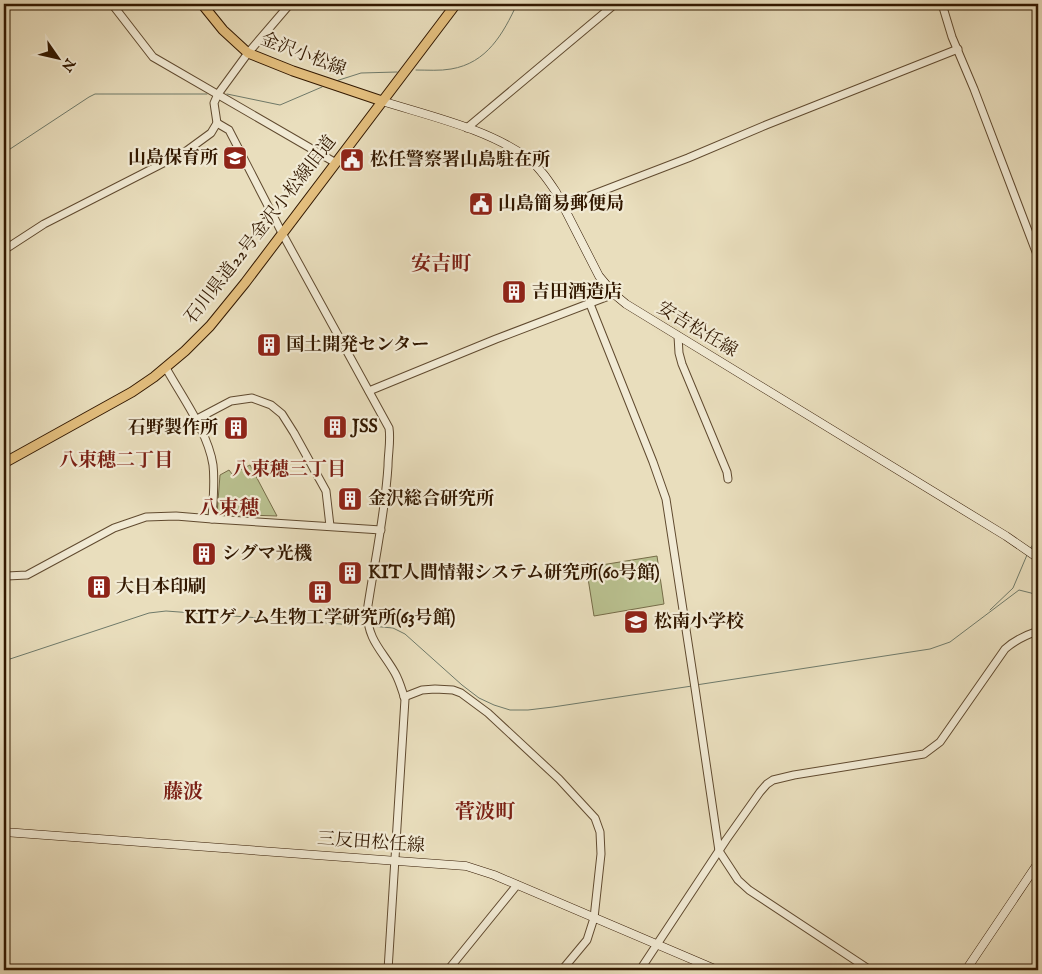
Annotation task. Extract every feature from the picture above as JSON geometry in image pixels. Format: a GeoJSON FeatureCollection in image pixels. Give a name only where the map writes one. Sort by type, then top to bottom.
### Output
{"type":"FeatureCollection","features":[{"type":"Feature","properties":{"kind":"main road","name":"金沢小松線"},"geometry":{"type":"LineString","coordinates":[[202,4],[223,30],[248,53],[272,64],[382,101]]}},
{"type":"Feature","properties":{"kind":"main road","name":"石川県道22号金沢小松線旧道"},"geometry":{"type":"LineString","coordinates":[[4,463],[132,392],[166,368],[210,326],[245,283],[456,4]]}},
{"type":"Feature","properties":{"kind":"main road","name":"安吉松任線"},"geometry":{"type":"LineString","coordinates":[[382,101],[467,128],[502,143],[529,160],[547,179],[556,192],[599,276],[614,294],[626,304],[992,527],[1038,558]]}},
{"type":"Feature","properties":{"kind":"main road","name":"三反田松任線"},"geometry":{"type":"LineString","coordinates":[[4,832],[466,866],[483,870],[717,970]]}},
{"type":"Feature","properties":{"kind":"main road"},"geometry":{"type":"LineString","coordinates":[[966,970],[1038,863]]}},
{"type":"Feature","properties":{"kind":"street"},"geometry":{"type":"LineString","coordinates":[[112,4],[153,57],[336,163]]}},
{"type":"Feature","properties":{"kind":"street"},"geometry":{"type":"LineString","coordinates":[[4,250],[44,224],[185,152],[211,133],[217,123],[214,103],[218,94],[248,53],[290,4]]}},
{"type":"Feature","properties":{"kind":"street"},"geometry":{"type":"LineString","coordinates":[[467,128],[615,4]]}},
{"type":"Feature","properties":{"kind":"street"},"geometry":{"type":"LineString","coordinates":[[942,4],[952,37],[1038,257]]}},
{"type":"Feature","properties":{"kind":"street"},"geometry":{"type":"LineString","coordinates":[[563,206],[958,50]]}},
{"type":"Feature","properties":{"kind":"street"},"geometry":{"type":"LineString","coordinates":[[217,123],[229,130],[282,233],[386,422],[390,437],[381,530],[368,604],[368,624],[375,644],[398,679],[405,702],[388,970]]}},
{"type":"Feature","properties":{"kind":"street"},"geometry":{"type":"LineString","coordinates":[[369,391],[614,294]]}},
{"type":"Feature","properties":{"kind":"street"},"geometry":{"type":"LineString","coordinates":[[590,304],[666,499],[719,852],[738,880],[749,890],[870,970]]}},
{"type":"Feature","properties":{"kind":"street"},"geometry":{"type":"LineString","coordinates":[[678,336],[682,364],[727,472],[728,479]]}},
{"type":"Feature","properties":{"kind":"street"},"geometry":{"type":"LineString","coordinates":[[166,368],[207,443],[213,464],[212,519]]}},
{"type":"Feature","properties":{"kind":"street"},"geometry":{"type":"LineString","coordinates":[[195,420],[231,401],[252,398],[271,405],[282,414],[326,491],[330,526]]}},
{"type":"Feature","properties":{"kind":"street"},"geometry":{"type":"LineString","coordinates":[[4,574],[7,576],[27,575],[114,528],[146,517],[176,516],[381,530]]}},
{"type":"Feature","properties":{"kind":"street"},"geometry":{"type":"LineString","coordinates":[[640,970],[760,792],[773,780],[794,774],[924,754],[940,742],[1005,649],[1023,637],[1038,631]]}},
{"type":"Feature","properties":{"kind":"street"},"geometry":{"type":"LineString","coordinates":[[404,696],[435,688],[461,693],[488,713],[586,806],[596,818],[600,832],[601,854],[594,918],[587,940],[562,970]]}},
{"type":"Feature","properties":{"kind":"street"},"geometry":{"type":"LineString","coordinates":[[448,970],[517,885]]}},
{"type":"Feature","properties":{"kind":"green space"},"geometry":{"type":"Polygon","coordinates":[[[250,465],[277,516],[217,514],[220,475],[229,470],[232,474],[250,465]]]}},
{"type":"Feature","properties":{"kind":"green space"},"geometry":{"type":"Polygon","coordinates":[[[657,556],[664,604],[594,616],[587,572],[589,567],[657,556]]]}},
{"type":"Feature","properties":{"kind":"waterway"},"geometry":{"type":"LineString","coordinates":[[416,70],[451,69],[475,61],[492,46],[506,26],[517,4]]}},
{"type":"Feature","properties":{"kind":"waterway"},"geometry":{"type":"LineString","coordinates":[[336,81],[361,73],[397,72]]}},
{"type":"Feature","properties":{"kind":"waterway"},"geometry":{"type":"LineString","coordinates":[[227,94],[280,105],[322,87]]}},
{"type":"Feature","properties":{"kind":"waterway"},"geometry":{"type":"LineString","coordinates":[[4,153],[95,94],[207,94]]}},
{"type":"Feature","properties":{"kind":"waterway"},"geometry":{"type":"LineString","coordinates":[[1031,548],[1038,534]]}},
{"type":"Feature","properties":{"kind":"waterway"},"geometry":{"type":"LineString","coordinates":[[990,610],[1013,588],[1027,555]]}},
{"type":"Feature","properties":{"kind":"waterway"},"geometry":{"type":"LineString","coordinates":[[696,685],[930,649],[950,642],[1019,590],[1038,596]]}},
{"type":"Feature","properties":{"kind":"waterway"},"geometry":{"type":"LineString","coordinates":[[4,661],[149,613],[166,611],[367,626]]}},
{"type":"Feature","properties":{"kind":"waterway"},"geometry":{"type":"LineString","coordinates":[[371,626],[393,628],[405,634],[479,698],[510,710],[553,707],[692,686]]}},
{"type":"Feature","properties":{"kind":"place","name":"山島保育所"},"geometry":{"type":"Point","coordinates":[235,158]}},
{"type":"Feature","properties":{"kind":"place","name":"松任警察署山島駐在所"},"geometry":{"type":"Point","coordinates":[352,160]}},
{"type":"Feature","properties":{"kind":"place","name":"山島簡易郵便局"},"geometry":{"type":"Point","coordinates":[481,204]}},
{"type":"Feature","properties":{"kind":"place","name":"吉田酒造店"},"geometry":{"type":"Point","coordinates":[514,292]}},
{"type":"Feature","properties":{"kind":"place","name":"国土開発センター"},"geometry":{"type":"Point","coordinates":[269,345]}},
{"type":"Feature","properties":{"kind":"place","name":"JSS"},"geometry":{"type":"Point","coordinates":[335,427]}},
{"type":"Feature","properties":{"kind":"place","name":"石野製作所"},"geometry":{"type":"Point","coordinates":[236,428]}},
{"type":"Feature","properties":{"kind":"place","name":"金沢総合研究所"},"geometry":{"type":"Point","coordinates":[350,499]}},
{"type":"Feature","properties":{"kind":"place","name":"シグマ光機"},"geometry":{"type":"Point","coordinates":[204,554]}},
{"type":"Feature","properties":{"kind":"place","name":"KIT人間情報システム研究所(60号館)"},"geometry":{"type":"Point","coordinates":[350,573]}},
{"type":"Feature","properties":{"kind":"place","name":"大日本印刷"},"geometry":{"type":"Point","coordinates":[99,587]}},
{"type":"Feature","properties":{"kind":"place","name":"KITゲノム生物工学研究所(63号館)"},"geometry":{"type":"Point","coordinates":[320,592]}},
{"type":"Feature","properties":{"kind":"place","name":"松南小学校"},"geometry":{"type":"Point","coordinates":[636,622]}},
{"type":"Feature","properties":{"kind":"district","name":"安吉町"},"geometry":{"type":"Point","coordinates":[441,264]}},
{"type":"Feature","properties":{"kind":"district","name":"八束穂二丁目"},"geometry":{"type":"Point","coordinates":[116,461]}},
{"type":"Feature","properties":{"kind":"district","name":"八束穂三丁目"},"geometry":{"type":"Point","coordinates":[289,470]}},
{"type":"Feature","properties":{"kind":"district","name":"八束穂"},"geometry":{"type":"Point","coordinates":[229,508]}},
{"type":"Feature","properties":{"kind":"district","name":"藤波"},"geometry":{"type":"Point","coordinates":[183,792]}},
{"type":"Feature","properties":{"kind":"district","name":"菅波町"},"geometry":{"type":"Point","coordinates":[485,812]}}]}
